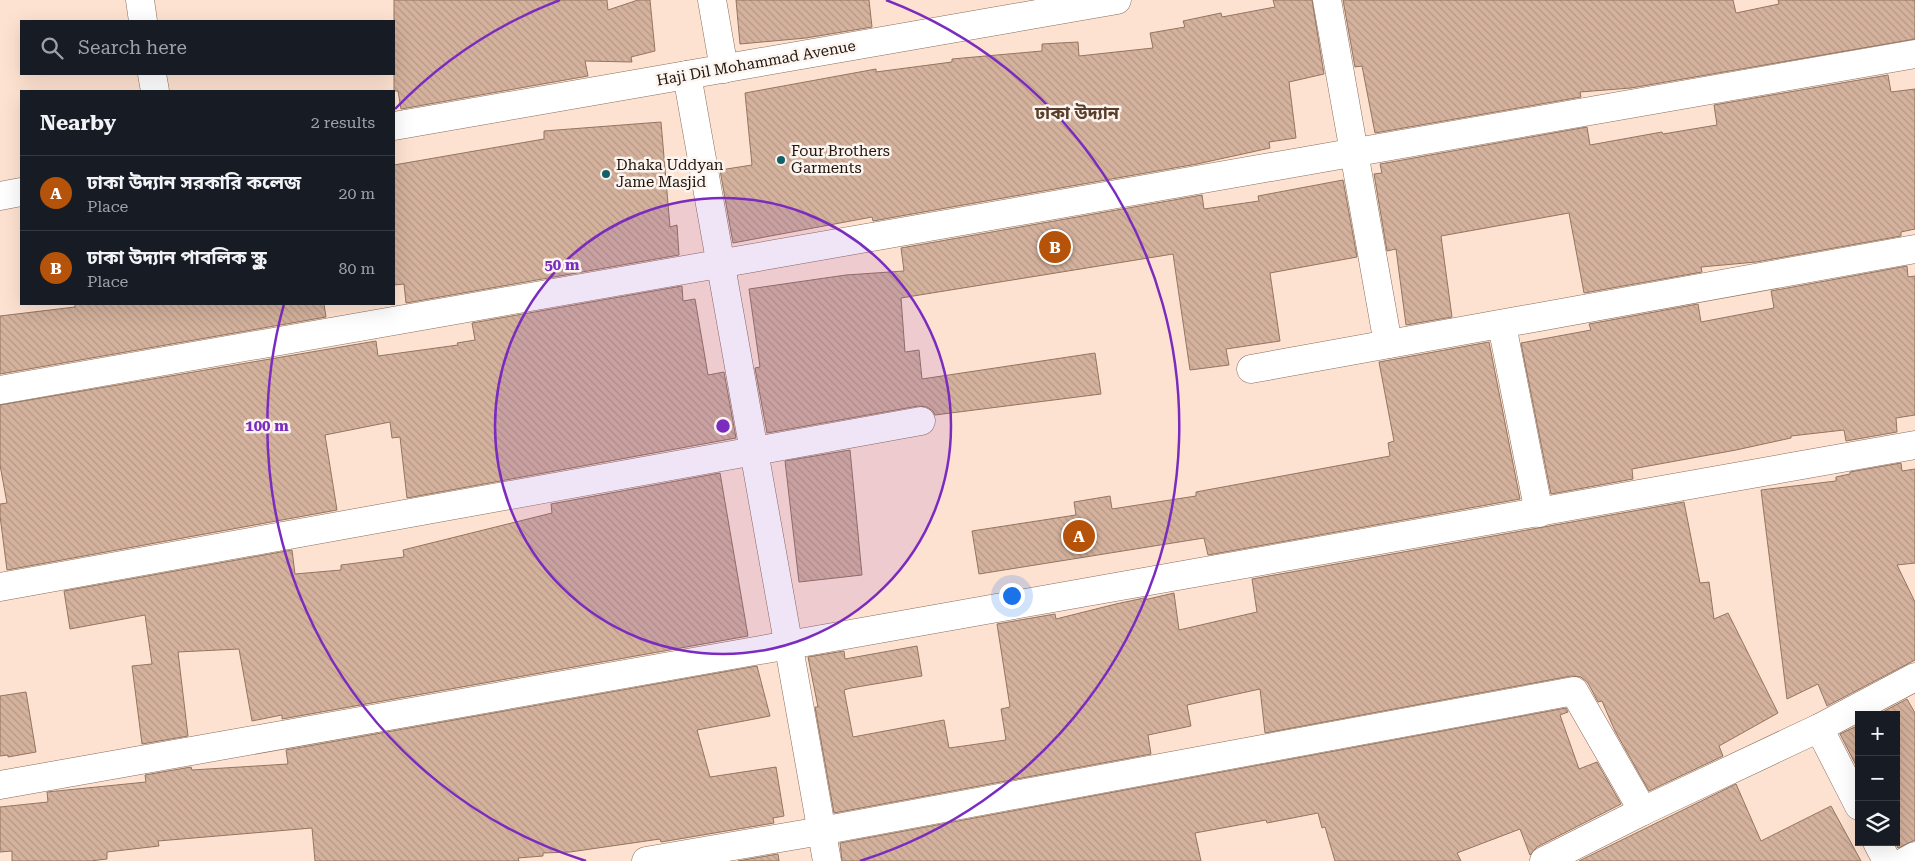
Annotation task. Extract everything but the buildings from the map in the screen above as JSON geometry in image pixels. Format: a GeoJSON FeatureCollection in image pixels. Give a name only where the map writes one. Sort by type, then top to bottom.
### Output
{"type":"FeatureCollection","features":[{"type":"Feature","properties":{"kind":"street"},"geometry":{"type":"LineString","coordinates":[[140,0],[143,20]]}},
{"type":"Feature","properties":{"kind":"street"},"geometry":{"type":"LineString","coordinates":[[712,0],[724,69]]}},
{"type":"Feature","properties":{"kind":"street","name":"Haji Dil Mohammad Avenue"},"geometry":{"type":"LineString","coordinates":[[395,126],[1117,0]]}},
{"type":"Feature","properties":{"kind":"street"},"geometry":{"type":"LineString","coordinates":[[1327,0],[1388,344]]}},
{"type":"Feature","properties":{"kind":"street"},"geometry":{"type":"LineString","coordinates":[[0,390],[1915,54]]}},
{"type":"Feature","properties":{"kind":"street"},"geometry":{"type":"LineString","coordinates":[[152,75],[155,90]]}},
{"type":"Feature","properties":{"kind":"street"},"geometry":{"type":"LineString","coordinates":[[688,75],[827,861]]}},
{"type":"Feature","properties":{"kind":"street"},"geometry":{"type":"LineString","coordinates":[[0,196],[20,192]]}},
{"type":"Feature","properties":{"kind":"street"},"geometry":{"type":"LineString","coordinates":[[1251,369],[1915,249]]}},
{"type":"Feature","properties":{"kind":"street"},"geometry":{"type":"LineString","coordinates":[[1502,325],[1539,513]]}},
{"type":"Feature","properties":{"kind":"street"},"geometry":{"type":"LineString","coordinates":[[0,587],[921,421]]}},
{"type":"Feature","properties":{"kind":"street"},"geometry":{"type":"LineString","coordinates":[[0,786],[1915,445]]}},
{"type":"Feature","properties":{"kind":"street"},"geometry":{"type":"LineString","coordinates":[[1544,861],[1643,811],[1819,728],[1915,677]]}},
{"type":"Feature","properties":{"kind":"street"},"geometry":{"type":"LineString","coordinates":[[646,861],[821,831],[1574,691],[1643,811]]}},
{"type":"Feature","properties":{"kind":"street"},"geometry":{"type":"LineString","coordinates":[[1819,728],[1856,801]]}},
{"type":"Feature","properties":{"kind":"street"},"geometry":{"type":"LineString","coordinates":[[1879,846],[1887,861]]}},
{"type":"Feature","properties":{"kind":"street"},"geometry":{"type":"LineString","coordinates":[[1906,861],[1915,856]]}},
{"type":"Feature","properties":{"kind":"place","name":"Four Brothers Garments"},"geometry":{"type":"Point","coordinates":[781,160]}},
{"type":"Feature","properties":{"kind":"place","name":"Dhaka Uddyan Jame Masjid"},"geometry":{"type":"Point","coordinates":[606,174]}},
{"type":"Feature","properties":{"kind":"place","name":"ঢাকা উদ্যান পাবলিক স্কুল"},"geometry":{"type":"Point","coordinates":[1055,247]}},
{"type":"Feature","properties":{"kind":"place","name":"ঢাকা উদ্যান সরকারি কলেজ"},"geometry":{"type":"Point","coordinates":[1079,536]}},
{"type":"Feature","properties":{"kind":"district","name":"ঢাকা উদ্যান"},"geometry":{"type":"Point","coordinates":[1077,112]}}]}
